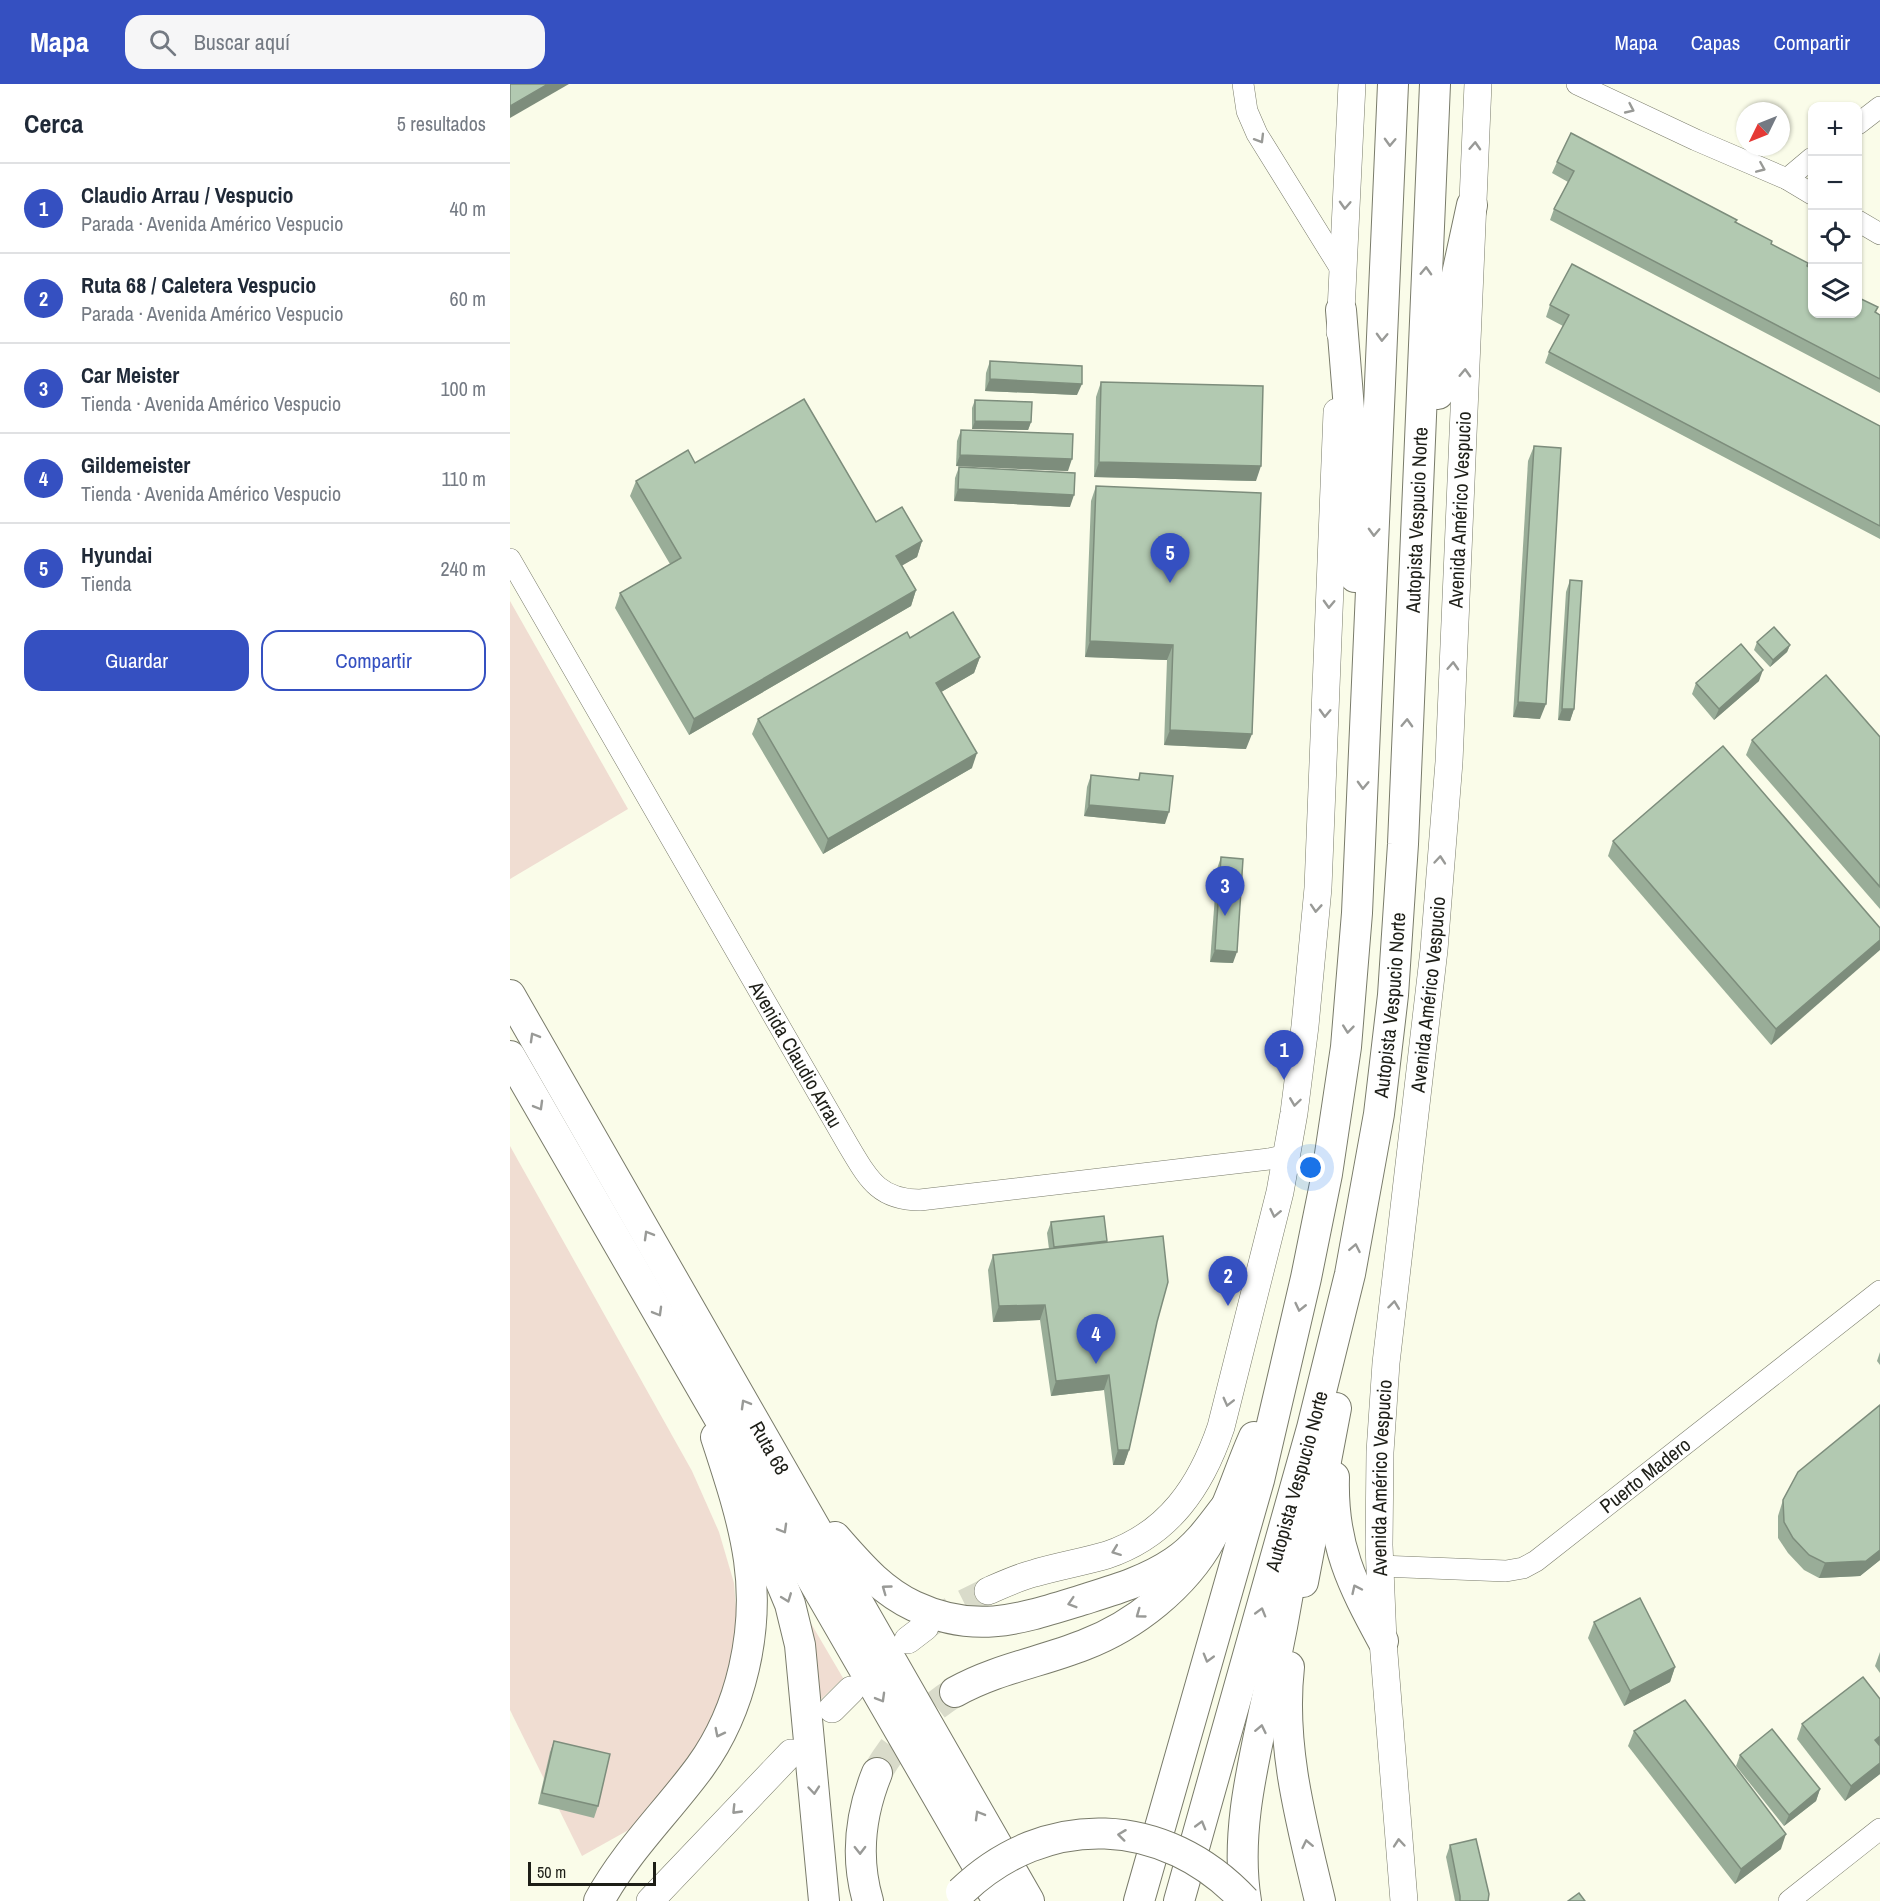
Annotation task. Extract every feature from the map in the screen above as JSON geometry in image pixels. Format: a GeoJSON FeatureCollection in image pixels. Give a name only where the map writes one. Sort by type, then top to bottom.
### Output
{"type":"FeatureCollection","features":[{"type":"Feature","properties":{"kind":"highway","name":"Autopista Vespucio Norte"},"geometry":{"type":"LineString","coordinates":[[1139,1901],[1259,1480],[1317,1230],[1346,1047],[1357,913],[1393,84]]}},
{"type":"Feature","properties":{"kind":"highway","name":"Autopista Vespucio Norte"},"geometry":{"type":"LineString","coordinates":[[1179,1901],[1312,1428],[1352,1264],[1379,1114],[1392,1007],[1403,832],[1434,84]]}},
{"type":"Feature","properties":{"kind":"highway"},"geometry":{"type":"LineString","coordinates":[[1413,581],[1447,327],[1472,205]]}},
{"type":"Feature","properties":{"kind":"highway"},"geometry":{"type":"LineString","coordinates":[[1341,310],[1349,409],[1353,552],[1356,590],[1368,663]]}},
{"type":"Feature","properties":{"kind":"highway","name":"Ruta 68"},"geometry":{"type":"LineString","coordinates":[[510,995],[1029,1901]]}},
{"type":"Feature","properties":{"kind":"highway","name":"Ruta 68"},"geometry":{"type":"LineString","coordinates":[[510,1056],[998,1901]]}},
{"type":"Feature","properties":{"kind":"highway"},"geometry":{"type":"LineString","coordinates":[[1337,1326],[1334,1488],[1336,1526],[1343,1557],[1353,1583],[1383,1641]]}},
{"type":"Feature","properties":{"kind":"highway"},"geometry":{"type":"LineString","coordinates":[[1245,1901],[1242,1871],[1247,1805],[1288,1596],[1297,1536],[1336,1359]]}},
{"type":"Feature","properties":{"kind":"highway"},"geometry":{"type":"LineString","coordinates":[[955,1692],[983,1677],[1086,1645],[1132,1620],[1165,1594],[1193,1565],[1211,1540],[1284,1375]]}},
{"type":"Feature","properties":{"kind":"highway"},"geometry":{"type":"LineString","coordinates":[[702,1388],[777,1571],[795,1623],[803,1669],[824,1901]]}},
{"type":"Feature","properties":{"kind":"highway"},"geometry":{"type":"LineString","coordinates":[[599,1901],[632,1851],[702,1764],[730,1711],[745,1662],[751,1611],[749,1560],[741,1516],[702,1388]]}},
{"type":"Feature","properties":{"kind":"highway"},"geometry":{"type":"LineString","coordinates":[[1320,1901],[1304,1829],[1286,1720],[1292,1648],[1335,1415]]}},
{"type":"Feature","properties":{"kind":"highway"},"geometry":{"type":"LineString","coordinates":[[795,1491],[866,1572],[889,1592],[931,1613],[956,1620],[979,1622],[1021,1619],[1118,1589],[1153,1575],[1200,1541],[1224,1509]]}},
{"type":"Feature","properties":{"kind":"highway"},"geometry":{"type":"LineString","coordinates":[[868,1901],[861,1874],[860,1839],[865,1808],[877,1773]]}},
{"type":"Feature","properties":{"kind":"highway"},"geometry":{"type":"LineString","coordinates":[[957,1896],[995,1864],[1036,1844],[1071,1835],[1108,1833],[1145,1839],[1182,1852],[1214,1872],[1245,1901]]}},
{"type":"Feature","properties":{"kind":"highway"},"geometry":{"type":"LineString","coordinates":[[814,1901],[819,1851]]}},
{"type":"Feature","properties":{"kind":"main road"},"geometry":{"type":"LineString","coordinates":[[988,1591],[1028,1575],[1105,1555],[1127,1546],[1152,1531],[1167,1518],[1196,1485],[1212,1453],[1225,1413],[1273,1222],[1287,1155],[1305,1026],[1318,888],[1342,271],[1352,84]]}},
{"type":"Feature","properties":{"kind":"main road","name":"Avenida Américo Vespucio"},"geometry":{"type":"LineString","coordinates":[[1404,1901],[1383,1641],[1379,1471],[1385,1374],[1434,950],[1449,762],[1478,84]]}},
{"type":"Feature","properties":{"kind":"main road"},"geometry":{"type":"LineString","coordinates":[[832,1709],[851,1690]]}},
{"type":"Feature","properties":{"kind":"main road"},"geometry":{"type":"LineString","coordinates":[[650,1901],[791,1753]]}},
{"type":"Feature","properties":{"kind":"street"},"geometry":{"type":"LineString","coordinates":[[1242,84],[1247,111],[1257,134],[1342,271]]}},
{"type":"Feature","properties":{"kind":"street"},"geometry":{"type":"LineString","coordinates":[[1577,84],[1696,140],[1787,179],[1808,192]]}},
{"type":"Feature","properties":{"kind":"street"},"geometry":{"type":"LineString","coordinates":[[1862,120],[1880,106]]}},
{"type":"Feature","properties":{"kind":"street"},"geometry":{"type":"LineString","coordinates":[[1787,179],[1808,161]]}},
{"type":"Feature","properties":{"kind":"street"},"geometry":{"type":"LineString","coordinates":[[1862,224],[1880,234]]}},
{"type":"Feature","properties":{"kind":"street","name":"Avenida Claudio Arrau"},"geometry":{"type":"LineString","coordinates":[[510,559],[848,1145],[877,1188],[888,1195],[906,1200],[920,1200],[1287,1155]]}},
{"type":"Feature","properties":{"kind":"street","name":"Puerto Madero"},"geometry":{"type":"LineString","coordinates":[[1380,1566],[1506,1570],[1523,1568],[1536,1561],[1880,1292]]}},
{"type":"Feature","properties":{"kind":"street"},"geometry":{"type":"LineString","coordinates":[[1789,1901],[1880,1829]]}},
{"type":"Feature","properties":{"kind":"shaded area"},"geometry":{"type":"Polygon","coordinates":[[[510,601],[628,809],[510,879],[510,601]]]}},
{"type":"Feature","properties":{"kind":"shaded area"},"geometry":{"type":"Polygon","coordinates":[[[510,1146],[692,1471],[719,1532],[734,1583],[738,1635],[718,1722],[659,1813],[582,1856],[510,1710],[510,1146]]]}},
{"type":"Feature","properties":{"kind":"shaded area"},"geometry":{"type":"Polygon","coordinates":[[[799,1603],[843,1678],[816,1704],[799,1603]]]}},
{"type":"Feature","properties":{"kind":"building"},"geometry":{"type":"Polygon","coordinates":[[[510,84],[548,84],[510,106],[510,84]]]}},
{"type":"Feature","properties":{"kind":"building"},"geometry":{"type":"Polygon","coordinates":[[[1571,133],[1737,220],[1735,222],[1772,241],[1771,244],[1808,263],[1808,318],[1862,318],[1862,299],[1878,307],[1875,312],[1880,315],[1880,379],[1554,209],[1574,171],[1557,162],[1571,133]]]}},
{"type":"Feature","properties":{"kind":"building"},"geometry":{"type":"Polygon","coordinates":[[[1572,264],[1880,426],[1880,526],[1549,352],[1569,315],[1550,305],[1572,264]]]}},
{"type":"Feature","properties":{"kind":"building"},"geometry":{"type":"Polygon","coordinates":[[[990,361],[1082,366],[1082,384],[990,379],[990,361]]]}},
{"type":"Feature","properties":{"kind":"building"},"geometry":{"type":"Polygon","coordinates":[[[1101,382],[1263,386],[1261,466],[1099,462],[1101,382]]]}},
{"type":"Feature","properties":{"kind":"building"},"geometry":{"type":"Polygon","coordinates":[[[804,399],[876,522],[902,507],[922,541],[896,556],[916,590],[694,719],[620,593],[681,558],[636,481],[688,450],[695,463],[804,399]]]}},
{"type":"Feature","properties":{"kind":"building"},"geometry":{"type":"Polygon","coordinates":[[[975,400],[1032,402],[1031,422],[975,421],[975,400]]]}},
{"type":"Feature","properties":{"kind":"building"},"geometry":{"type":"Polygon","coordinates":[[[961,430],[1073,434],[1072,459],[960,455],[961,430]]]}},
{"type":"Feature","properties":{"kind":"building"},"geometry":{"type":"Polygon","coordinates":[[[1534,446],[1561,448],[1546,704],[1518,702],[1534,446]]]}},
{"type":"Feature","properties":{"kind":"building"},"geometry":{"type":"Polygon","coordinates":[[[959,467],[1075,473],[1074,495],[958,489],[959,467]]]}},
{"type":"Feature","properties":{"kind":"building"},"geometry":{"type":"Polygon","coordinates":[[[1096,486],[1261,493],[1252,734],[1170,730],[1173,645],[1090,641],[1096,486]]]}},
{"type":"Feature","properties":{"kind":"building"},"geometry":{"type":"Polygon","coordinates":[[[1570,580],[1582,581],[1574,709],[1562,709],[1570,580]]]}},
{"type":"Feature","properties":{"kind":"building"},"geometry":{"type":"Polygon","coordinates":[[[953,612],[980,657],[936,683],[977,753],[828,839],[758,719],[907,632],[910,638],[953,612]]]}},
{"type":"Feature","properties":{"kind":"building"},"geometry":{"type":"Polygon","coordinates":[[[1774,627],[1790,645],[1773,660],[1757,642],[1774,627]]]}},
{"type":"Feature","properties":{"kind":"building"},"geometry":{"type":"Polygon","coordinates":[[[1741,644],[1763,670],[1719,709],[1696,683],[1741,644]]]}},
{"type":"Feature","properties":{"kind":"building"},"geometry":{"type":"Polygon","coordinates":[[[1826,675],[1880,737],[1880,887],[1752,740],[1826,675]]]}},
{"type":"Feature","properties":{"kind":"building"},"geometry":{"type":"Polygon","coordinates":[[[1723,746],[1880,928],[1880,940],[1776,1029],[1613,841],[1723,746]]]}},
{"type":"Feature","properties":{"kind":"building"},"geometry":{"type":"Polygon","coordinates":[[[1140,773],[1173,776],[1169,812],[1089,805],[1091,775],[1139,780],[1140,773]]]}},
{"type":"Feature","properties":{"kind":"building"},"geometry":{"type":"Polygon","coordinates":[[[1221,857],[1243,859],[1237,952],[1215,950],[1221,857]]]}},
{"type":"Feature","properties":{"kind":"building"},"geometry":{"type":"Polygon","coordinates":[[[1104,1216],[1107,1241],[1054,1247],[1051,1222],[1104,1216]]]}},
{"type":"Feature","properties":{"kind":"building"},"geometry":{"type":"Polygon","coordinates":[[[1163,1236],[1168,1282],[1129,1450],[1118,1450],[1109,1375],[1056,1381],[1045,1305],[999,1306],[993,1255],[1163,1236]]]}},
{"type":"Feature","properties":{"kind":"building"},"geometry":{"type":"Polygon","coordinates":[[[1880,1405],[1880,1550],[1866,1561],[1825,1563],[1809,1555],[1793,1538],[1784,1522],[1783,1500],[1798,1472],[1880,1405]]]}},
{"type":"Feature","properties":{"kind":"building"},"geometry":{"type":"Polygon","coordinates":[[[1640,1598],[1675,1667],[1630,1691],[1594,1622],[1640,1598]]]}},
{"type":"Feature","properties":{"kind":"building"},"geometry":{"type":"Polygon","coordinates":[[[1863,1677],[1880,1699],[1880,1736],[1875,1740],[1880,1746],[1880,1763],[1851,1786],[1802,1724],[1863,1677]]]}},
{"type":"Feature","properties":{"kind":"building"},"geometry":{"type":"Polygon","coordinates":[[[1685,1700],[1786,1834],[1741,1869],[1634,1731],[1685,1700]]]}},
{"type":"Feature","properties":{"kind":"building"},"geometry":{"type":"Polygon","coordinates":[[[1772,1729],[1820,1789],[1789,1815],[1740,1755],[1772,1729]]]}},
{"type":"Feature","properties":{"kind":"building"},"geometry":{"type":"Polygon","coordinates":[[[554,1741],[610,1754],[598,1806],[542,1793],[554,1741]]]}},
{"type":"Feature","properties":{"kind":"building"},"geometry":{"type":"Polygon","coordinates":[[[1476,1839],[1489,1894],[1488,1901],[1460,1901],[1450,1845],[1476,1839]]]}},
{"type":"Feature","properties":{"kind":"building"},"geometry":{"type":"Polygon","coordinates":[[[1579,1893],[1585,1901],[1568,1901],[1579,1893]]]}},
{"type":"Feature","properties":{"kind":"tunnel"},"geometry":{"type":"LineString","coordinates":[[929,1624],[988,1591]]}},
{"type":"Feature","properties":{"kind":"tunnel"},"geometry":{"type":"LineString","coordinates":[[877,1773],[911,1727],[955,1692]]}},
{"type":"Feature","properties":{"kind":"place","name":"Hyundai"},"geometry":{"type":"Point","coordinates":[1170,583]}},
{"type":"Feature","properties":{"kind":"place","name":"Car Meister"},"geometry":{"type":"Point","coordinates":[1225,916]}},
{"type":"Feature","properties":{"kind":"place","name":"Claudio Arrau / Vespucio"},"geometry":{"type":"Point","coordinates":[1284,1080]}},
{"type":"Feature","properties":{"kind":"place","name":"Ruta 68 / Caletera Vespucio"},"geometry":{"type":"Point","coordinates":[1228,1306]}},
{"type":"Feature","properties":{"kind":"place","name":"Gildemeister"},"geometry":{"type":"Point","coordinates":[1096,1364]}}]}
